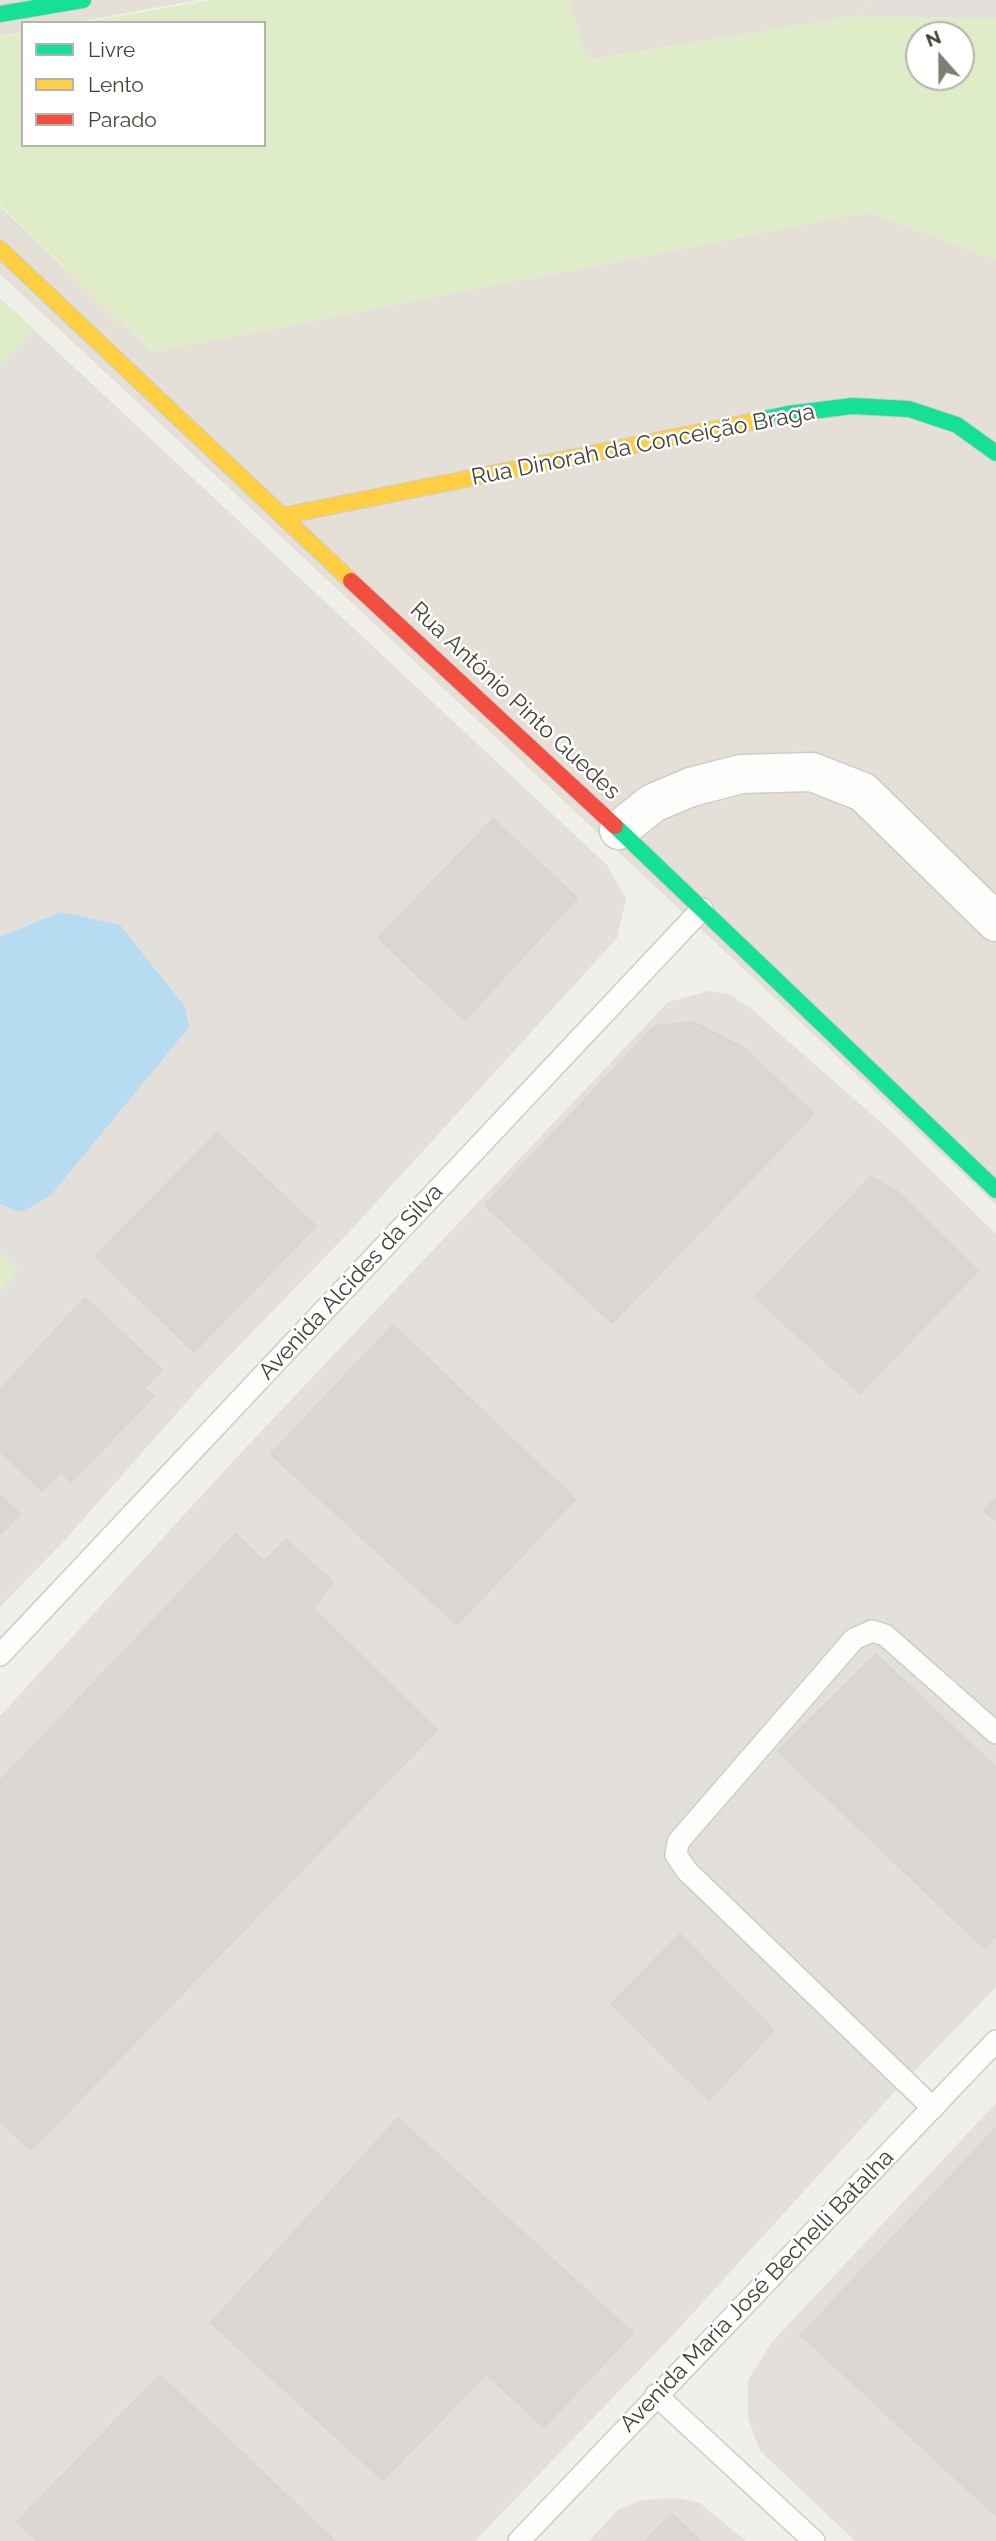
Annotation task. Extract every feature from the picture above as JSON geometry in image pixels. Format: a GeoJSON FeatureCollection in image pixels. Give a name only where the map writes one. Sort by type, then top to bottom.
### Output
{"type":"FeatureCollection","features":[{"type":"Feature","properties":{"kind":"street"},"geometry":{"type":"LineString","coordinates":[[0,14],[82,0]]}},
{"type":"Feature","properties":{"kind":"street","name":"Rua Antônio Pinto Guedes"},"geometry":{"type":"LineString","coordinates":[[0,249],[619,830],[996,1190]]}},
{"type":"Feature","properties":{"kind":"street","name":"Rua Dinorah da Conceição Braga"},"geometry":{"type":"LineString","coordinates":[[282,516],[788,414],[852,406],[909,409],[957,425],[996,453]]}},
{"type":"Feature","properties":{"kind":"street"},"geometry":{"type":"LineString","coordinates":[[619,830],[653,803],[691,787],[741,774],[812,772],[863,792],[996,922]]}},
{"type":"Feature","properties":{"kind":"lane","name":"Avenida Alcides da Silva"},"geometry":{"type":"LineString","coordinates":[[0,1655],[702,909]]}},
{"type":"Feature","properties":{"kind":"lane"},"geometry":{"type":"LineString","coordinates":[[933,2108],[687,1871],[676,1855],[678,1842],[854,1639],[872,1631],[885,1635],[996,1733]]}},
{"type":"Feature","properties":{"kind":"lane","name":"Avenida Maria José Bechelli Batalha"},"geometry":{"type":"LineString","coordinates":[[519,2541],[996,2042]]}},
{"type":"Feature","properties":{"kind":"lane"},"geometry":{"type":"LineString","coordinates":[[656,2395],[814,2541]]}},
{"type":"Feature","properties":{"kind":"shaded area"},"geometry":{"type":"Polygon","coordinates":[[[0,0],[198,0],[83,21],[21,21],[21,32],[0,36],[0,0]]]}},
{"type":"Feature","properties":{"kind":"shaded area"},"geometry":{"type":"Polygon","coordinates":[[[568,0],[871,0],[858,16],[587,60],[568,0]]]}},
{"type":"Feature","properties":{"kind":"shaded area"},"geometry":{"type":"Polygon","coordinates":[[[871,0],[996,0],[996,19],[858,16],[871,0]]]}},
{"type":"Feature","properties":{"kind":"shaded area"},"geometry":{"type":"Polygon","coordinates":[[[0,206],[152,352],[869,212],[996,260],[996,1205],[0,274],[0,206]]]}},
{"type":"Feature","properties":{"kind":"shaded area"},"geometry":{"type":"Polygon","coordinates":[[[0,298],[607,865],[626,899],[617,938],[352,1229],[207,1379],[65,1540],[0,1607],[0,298]]]}},
{"type":"Feature","properties":{"kind":"shaded area"},"geometry":{"type":"Polygon","coordinates":[[[709,991],[730,994],[754,1011],[893,1133],[996,1234],[996,1987],[898,2088],[672,2336],[475,2541],[0,2541],[0,1716],[236,1458],[668,1002],[709,991]]]}},
{"type":"Feature","properties":{"kind":"shaded area"},"geometry":{"type":"Polygon","coordinates":[[[996,2103],[996,2541],[855,2541],[760,2451],[748,2418],[748,2380],[772,2342],[996,2103]]]}},
{"type":"Feature","properties":{"kind":"shaded area"},"geometry":{"type":"Polygon","coordinates":[[[678,2498],[700,2503],[746,2541],[589,2541],[619,2509],[643,2500],[678,2498]]]}},
{"type":"Feature","properties":{"kind":"green space"},"geometry":{"type":"Polygon","coordinates":[[[211,0],[568,0],[588,60],[858,16],[996,19],[996,260],[869,212],[152,352],[0,204],[0,37],[21,33],[21,147],[266,147],[266,21],[91,21],[211,0]]]}},
{"type":"Feature","properties":{"kind":"green space"},"geometry":{"type":"Polygon","coordinates":[[[0,298],[34,330],[0,364],[0,298]]]}},
{"type":"Feature","properties":{"kind":"green space"},"geometry":{"type":"Polygon","coordinates":[[[0,1254],[19,1270],[0,1291],[0,1254]]]}},
{"type":"Feature","properties":{"kind":"water"},"geometry":{"type":"Polygon","coordinates":[[[61,912],[120,925],[185,1007],[189,1027],[51,1195],[22,1212],[0,1204],[0,937],[61,912]]]}},
{"type":"Feature","properties":{"kind":"building"},"geometry":{"type":"Polygon","coordinates":[[[493,819],[577,898],[465,1020],[378,938],[493,819]]]}},
{"type":"Feature","properties":{"kind":"building"},"geometry":{"type":"Polygon","coordinates":[[[693,1022],[744,1048],[814,1114],[612,1323],[485,1205],[655,1026],[693,1022]]]}},
{"type":"Feature","properties":{"kind":"building"},"geometry":{"type":"Polygon","coordinates":[[[217,1133],[316,1226],[194,1352],[95,1256],[217,1133]]]}},
{"type":"Feature","properties":{"kind":"building"},"geometry":{"type":"Polygon","coordinates":[[[871,1177],[897,1191],[978,1271],[860,1393],[755,1297],[871,1177]]]}},
{"type":"Feature","properties":{"kind":"building"},"geometry":{"type":"Polygon","coordinates":[[[85,1298],[162,1370],[144,1388],[154,1396],[71,1482],[61,1471],[42,1491],[0,1451],[0,1390],[85,1298]]]}},
{"type":"Feature","properties":{"kind":"building"},"geometry":{"type":"Polygon","coordinates":[[[393,1325],[575,1499],[457,1625],[271,1454],[393,1325]]]}},
{"type":"Feature","properties":{"kind":"building"},"geometry":{"type":"Polygon","coordinates":[[[0,1495],[20,1514],[0,1534],[0,1495]]]}},
{"type":"Feature","properties":{"kind":"building"},"geometry":{"type":"Polygon","coordinates":[[[996,1498],[996,1522],[984,1510],[996,1498]]]}},
{"type":"Feature","properties":{"kind":"building"},"geometry":{"type":"Polygon","coordinates":[[[236,1534],[264,1562],[286,1540],[333,1582],[313,1608],[437,1730],[31,2150],[0,2121],[0,1781],[236,1534]]]}},
{"type":"Feature","properties":{"kind":"building"},"geometry":{"type":"Polygon","coordinates":[[[876,1654],[996,1768],[996,1935],[984,1948],[778,1751],[876,1654]]]}},
{"type":"Feature","properties":{"kind":"building"},"geometry":{"type":"Polygon","coordinates":[[[680,1934],[774,2030],[709,2100],[611,2004],[680,1934]]]}},
{"type":"Feature","properties":{"kind":"building"},"geometry":{"type":"Polygon","coordinates":[[[398,2118],[633,2333],[544,2427],[486,2374],[383,2480],[211,2323],[398,2118]]]}},
{"type":"Feature","properties":{"kind":"building"},"geometry":{"type":"Polygon","coordinates":[[[996,2128],[996,2516],[801,2335],[996,2128]]]}},
{"type":"Feature","properties":{"kind":"building"},"geometry":{"type":"Polygon","coordinates":[[[160,2375],[335,2541],[38,2541],[17,2522],[160,2375]]]}},
{"type":"Feature","properties":{"kind":"building"},"geometry":{"type":"Polygon","coordinates":[[[672,2514],[701,2541],[646,2541],[672,2514]]]}},
{"type":"Feature","properties":{"kind":"traffic: fast"},"geometry":{"type":"LineString","coordinates":[[0,14],[83,0]]}},
{"type":"Feature","properties":{"kind":"traffic: fast"},"geometry":{"type":"LineString","coordinates":[[750,422],[852,406],[909,409],[957,425],[996,453]]}},
{"type":"Feature","properties":{"kind":"traffic: fast"},"geometry":{"type":"LineString","coordinates":[[615,826],[996,1190]]}},
{"type":"Feature","properties":{"kind":"traffic: slow"},"geometry":{"type":"LineString","coordinates":[[0,249],[351,581]]}},
{"type":"Feature","properties":{"kind":"traffic: slow"},"geometry":{"type":"LineString","coordinates":[[282,516],[750,422]]}},
{"type":"Feature","properties":{"kind":"traffic: jam"},"geometry":{"type":"LineString","coordinates":[[351,581],[615,826]]}}]}
